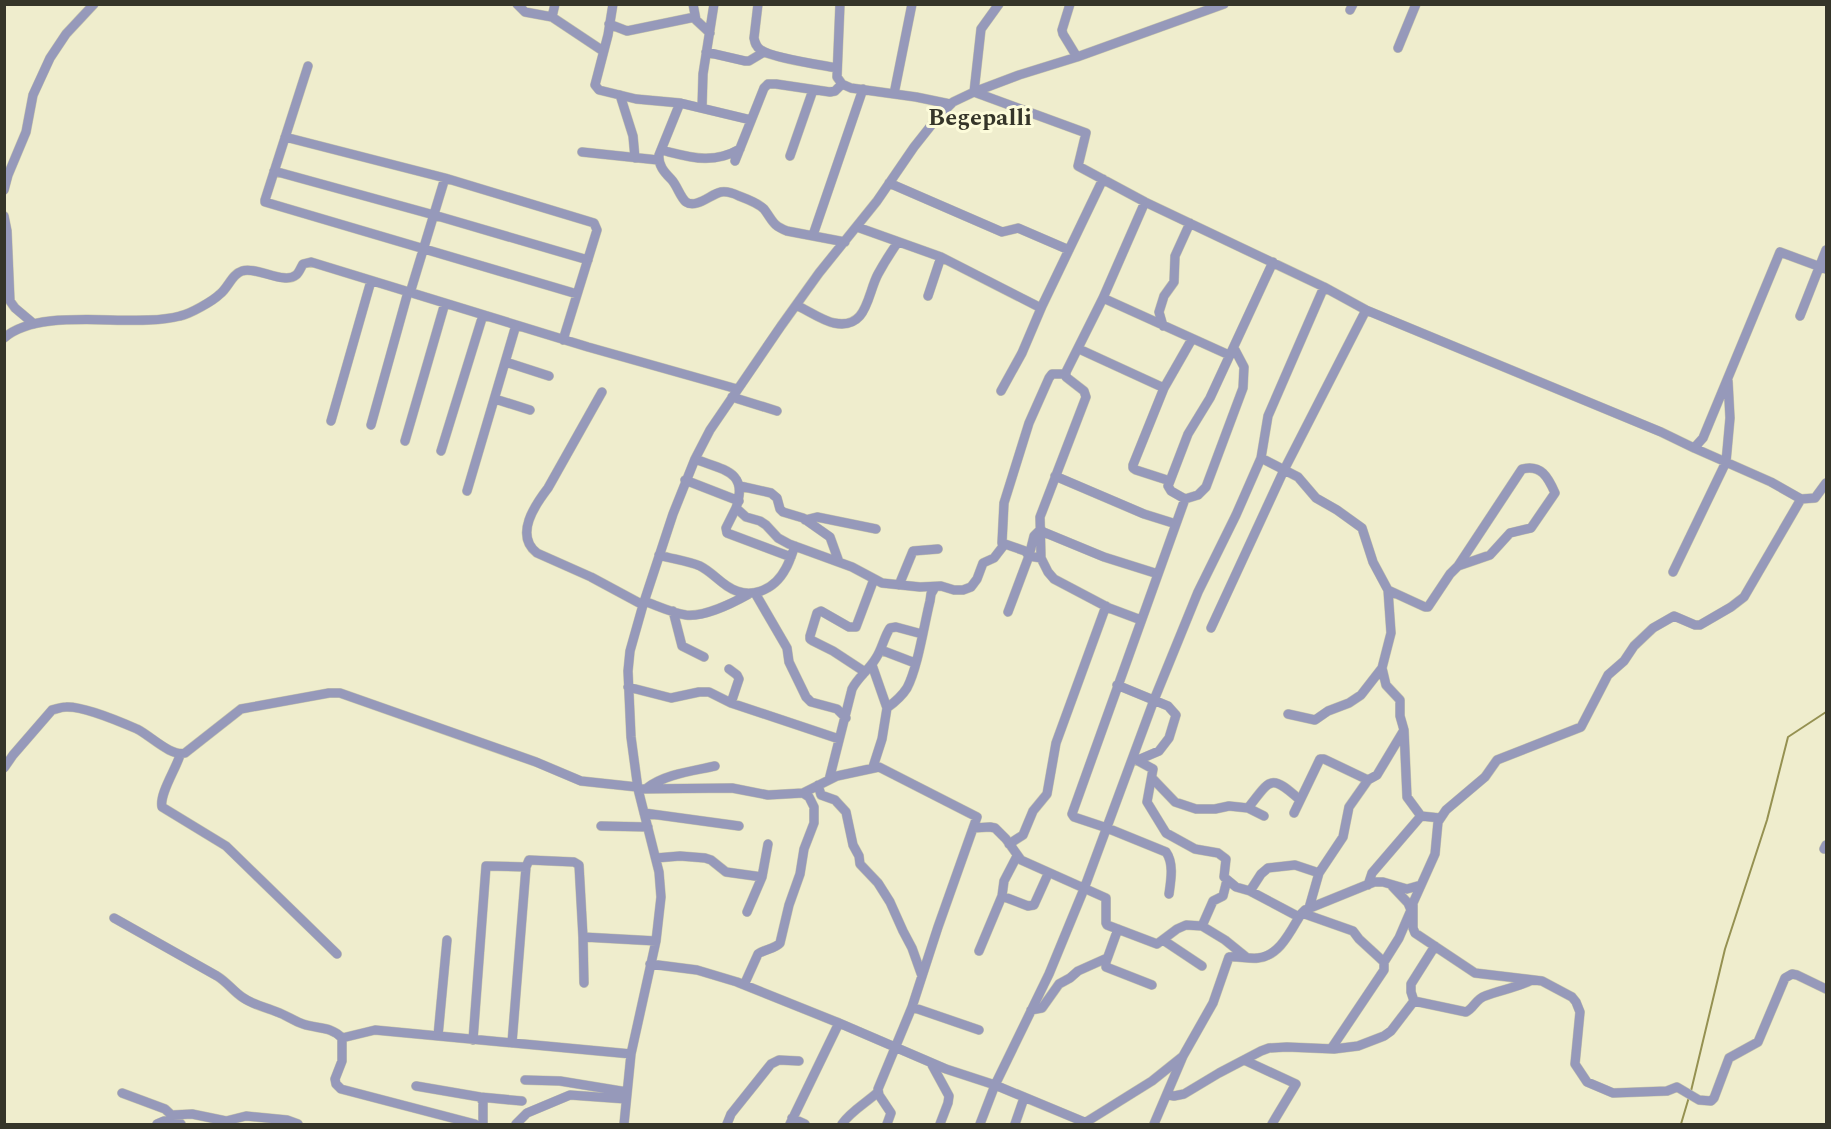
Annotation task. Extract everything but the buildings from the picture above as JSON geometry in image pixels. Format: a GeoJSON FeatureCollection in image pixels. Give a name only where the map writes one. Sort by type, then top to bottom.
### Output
{"type":"FeatureCollection","features":[{"type":"Feature","properties":{"kind":"street"},"geometry":{"type":"LineString","coordinates":[[4,190],[26,132],[33,94],[50,58],[66,34],[94,4]]}},
{"type":"Feature","properties":{"kind":"street"},"geometry":{"type":"LineString","coordinates":[[517,4],[525,12],[552,17],[603,51]]}},
{"type":"Feature","properties":{"kind":"street"},"geometry":{"type":"LineString","coordinates":[[552,17],[555,4]]}},
{"type":"Feature","properties":{"kind":"street"},"geometry":{"type":"LineString","coordinates":[[613,4],[595,85],[599,90],[636,99],[680,103],[751,120]]}},
{"type":"Feature","properties":{"kind":"street"},"geometry":{"type":"LineString","coordinates":[[693,4],[696,20],[710,33]]}},
{"type":"Feature","properties":{"kind":"street"},"geometry":{"type":"LineString","coordinates":[[702,108],[703,74],[714,4]]}},
{"type":"Feature","properties":{"kind":"street"},"geometry":{"type":"LineString","coordinates":[[759,4],[755,44],[759,50],[837,68]]}},
{"type":"Feature","properties":{"kind":"street"},"geometry":{"type":"LineString","coordinates":[[840,4],[837,77],[842,84],[851,88],[950,104]]}},
{"type":"Feature","properties":{"kind":"street"},"geometry":{"type":"LineString","coordinates":[[894,94],[912,4]]}},
{"type":"Feature","properties":{"kind":"street"},"geometry":{"type":"LineString","coordinates":[[974,92],[981,29],[999,4]]}},
{"type":"Feature","properties":{"kind":"street"},"geometry":{"type":"LineString","coordinates":[[1070,4],[1062,34],[1077,57]]}},
{"type":"Feature","properties":{"kind":"street"},"geometry":{"type":"LineString","coordinates":[[624,1125],[631,1054],[656,941],[661,891],[631,737],[628,687],[630,651],[659,555],[686,480],[710,430],[796,305],[914,147],[950,104],[1019,75],[1077,57],[1224,4]]}},
{"type":"Feature","properties":{"kind":"street"},"geometry":{"type":"LineString","coordinates":[[1398,48],[1416,4]]}},
{"type":"Feature","properties":{"kind":"street"},"geometry":{"type":"LineString","coordinates":[[609,24],[627,31],[695,17]]}},
{"type":"Feature","properties":{"kind":"street"},"geometry":{"type":"LineString","coordinates":[[706,52],[745,61],[764,52]]}},
{"type":"Feature","properties":{"kind":"street"},"geometry":{"type":"LineString","coordinates":[[308,66],[265,200],[267,204],[577,294]]}},
{"type":"Feature","properties":{"kind":"street"},"geometry":{"type":"LineString","coordinates":[[735,161],[764,88],[768,84],[835,91],[842,84]]}},
{"type":"Feature","properties":{"kind":"street"},"geometry":{"type":"LineString","coordinates":[[813,235],[863,89]]}},
{"type":"Feature","properties":{"kind":"street"},"geometry":{"type":"LineString","coordinates":[[790,156],[813,90]]}},
{"type":"Feature","properties":{"kind":"street"},"geometry":{"type":"LineString","coordinates":[[974,92],[1086,133],[1078,166],[1145,202],[1366,309],[1661,432],[1771,482],[1801,499],[1815,498],[1827,483]]}},
{"type":"Feature","properties":{"kind":"street"},"geometry":{"type":"LineString","coordinates":[[620,94],[633,136],[635,158]]}},
{"type":"Feature","properties":{"kind":"street"},"geometry":{"type":"LineString","coordinates":[[680,103],[658,160],[661,168],[675,184],[685,201],[697,203],[721,192],[730,192],[763,209],[778,228],[845,242]]}},
{"type":"Feature","properties":{"kind":"street"},"geometry":{"type":"LineString","coordinates":[[285,137],[445,178],[594,223],[597,230],[563,340]]}},
{"type":"Feature","properties":{"kind":"street"},"geometry":{"type":"LineString","coordinates":[[661,150],[691,157],[713,158],[728,156],[740,149]]}},
{"type":"Feature","properties":{"kind":"street"},"geometry":{"type":"LineString","coordinates":[[582,152],[658,160]]}},
{"type":"Feature","properties":{"kind":"street"},"geometry":{"type":"LineString","coordinates":[[274,171],[588,260]]}},
{"type":"Feature","properties":{"kind":"street"},"geometry":{"type":"LineString","coordinates":[[371,425],[445,178]]}},
{"type":"Feature","properties":{"kind":"street"},"geometry":{"type":"LineString","coordinates":[[1001,390],[1022,353],[1103,179]]}},
{"type":"Feature","properties":{"kind":"street"},"geometry":{"type":"LineString","coordinates":[[889,183],[1002,232],[1018,228],[1069,250]]}},
{"type":"Feature","properties":{"kind":"street"},"geometry":{"type":"LineString","coordinates":[[1065,374],[1103,298],[1145,202]]}},
{"type":"Feature","properties":{"kind":"street"},"geometry":{"type":"LineString","coordinates":[[4,216],[7,231],[10,301],[34,324]]}},
{"type":"Feature","properties":{"kind":"street"},"geometry":{"type":"LineString","coordinates":[[1163,326],[1159,312],[1164,296],[1174,282],[1174,258],[1190,223]]}},
{"type":"Feature","properties":{"kind":"street"},"geometry":{"type":"LineString","coordinates":[[856,227],[941,257],[1041,308]]}},
{"type":"Feature","properties":{"kind":"street"},"geometry":{"type":"LineString","coordinates":[[796,305],[833,323],[845,324],[854,321],[863,314],[877,275],[898,242]]}},
{"type":"Feature","properties":{"kind":"street"},"geometry":{"type":"LineString","coordinates":[[1800,316],[1823,268],[1827,250]]}},
{"type":"Feature","properties":{"kind":"street"},"geometry":{"type":"LineString","coordinates":[[1694,448],[1703,438],[1780,252],[1823,268]]}},
{"type":"Feature","properties":{"kind":"street"},"geometry":{"type":"LineString","coordinates":[[928,296],[941,257]]}},
{"type":"Feature","properties":{"kind":"street"},"geometry":{"type":"LineString","coordinates":[[4,338],[34,324],[97,319],[155,320],[181,316],[220,295],[242,270],[291,278],[296,275],[303,264],[311,262],[734,393],[777,411]]}},
{"type":"Feature","properties":{"kind":"street"},"geometry":{"type":"LineString","coordinates":[[1103,298],[1192,339],[1232,351],[1244,367],[1242,391],[1206,487],[1198,495],[1185,499],[1169,490],[1168,486],[1190,430],[1209,400],[1232,351],[1273,262]]}},
{"type":"Feature","properties":{"kind":"street"},"geometry":{"type":"LineString","coordinates":[[332,421],[370,281]]}},
{"type":"Feature","properties":{"kind":"street"},"geometry":{"type":"LineString","coordinates":[[980,1125],[995,1085],[1049,974],[1084,890],[1135,759],[1154,700],[1198,592],[1261,458],[1268,416],[1324,287]]}},
{"type":"Feature","properties":{"kind":"street"},"geometry":{"type":"LineString","coordinates":[[405,441],[445,303]]}},
{"type":"Feature","properties":{"kind":"street"},"geometry":{"type":"LineString","coordinates":[[1210,628],[1284,471],[1366,309]]}},
{"type":"Feature","properties":{"kind":"street"},"geometry":{"type":"LineString","coordinates":[[441,451],[483,315]]}},
{"type":"Feature","properties":{"kind":"street"},"geometry":{"type":"LineString","coordinates":[[467,491],[516,325]]}},
{"type":"Feature","properties":{"kind":"street"},"geometry":{"type":"LineString","coordinates":[[1170,481],[1136,470],[1133,466],[1164,388],[1192,339]]}},
{"type":"Feature","properties":{"kind":"street"},"geometry":{"type":"LineString","coordinates":[[1078,349],[1164,388]]}},
{"type":"Feature","properties":{"kind":"street"},"geometry":{"type":"LineString","coordinates":[[506,362],[549,376]]}},
{"type":"Feature","properties":{"kind":"street"},"geometry":{"type":"LineString","coordinates":[[1004,545],[1002,542],[1003,506],[1029,423],[1050,376],[1065,374],[1084,391],[1086,397],[1040,517],[1041,558],[1055,581],[1141,620]]}},
{"type":"Feature","properties":{"kind":"street"},"geometry":{"type":"LineString","coordinates":[[1673,572],[1726,462],[1730,418],[1728,378]]}},
{"type":"Feature","properties":{"kind":"street"},"geometry":{"type":"LineString","coordinates":[[602,392],[528,519],[528,543],[531,549],[644,603],[686,615],[697,615],[766,589],[786,570],[795,546]]}},
{"type":"Feature","properties":{"kind":"street"},"geometry":{"type":"LineString","coordinates":[[495,399],[530,410]]}},
{"type":"Feature","properties":{"kind":"street"},"geometry":{"type":"LineString","coordinates":[[1261,458],[1298,477],[1316,498],[1362,528],[1373,562],[1388,591],[1390,633],[1382,668],[1361,694],[1349,703],[1328,711],[1317,720],[1288,714]]}},
{"type":"Feature","properties":{"kind":"street"},"geometry":{"type":"LineString","coordinates":[[695,459],[732,474],[738,480],[740,486],[737,505],[726,528],[728,534],[791,557]]}},
{"type":"Feature","properties":{"kind":"street"},"geometry":{"type":"LineString","coordinates":[[1388,591],[1428,607],[1522,469],[1537,468],[1543,471],[1555,492],[1531,528],[1512,532],[1490,555],[1458,566]]}},
{"type":"Feature","properties":{"kind":"street"},"geometry":{"type":"LineString","coordinates":[[1055,476],[1144,514],[1176,524]]}},
{"type":"Feature","properties":{"kind":"street"},"geometry":{"type":"LineString","coordinates":[[686,480],[737,505],[746,517],[760,521],[778,538],[863,572],[882,583],[941,586],[963,590],[971,587],[983,563],[994,558],[1004,545]]}},
{"type":"Feature","properties":{"kind":"street"},"geometry":{"type":"LineString","coordinates":[[740,486],[771,493],[777,498],[783,512],[805,520],[830,537],[839,562]]}},
{"type":"Feature","properties":{"kind":"street"},"geometry":{"type":"LineString","coordinates":[[1170,894],[1172,875],[1167,853],[1074,817],[1072,814],[1185,499]]}},
{"type":"Feature","properties":{"kind":"street"},"geometry":{"type":"LineString","coordinates":[[1801,499],[1744,597],[1731,608],[1700,625],[1674,616],[1655,626],[1635,644],[1624,661],[1607,677],[1581,728],[1497,760],[1485,777],[1447,808],[1437,825],[1436,850],[1412,909],[1414,931],[1475,973],[1532,980],[1547,984],[1572,997],[1580,1016],[1575,1064],[1587,1082],[1613,1093],[1667,1091],[1679,1087],[1702,1101],[1709,1101],[1714,1098],[1729,1058],[1758,1042],[1785,978],[1792,974],[1797,975],[1827,989]]}},
{"type":"Feature","properties":{"kind":"street"},"geometry":{"type":"LineString","coordinates":[[805,520],[817,517],[876,529]]}},
{"type":"Feature","properties":{"kind":"street"},"geometry":{"type":"LineString","coordinates":[[1008,612],[1034,536],[1041,530]]}},
{"type":"Feature","properties":{"kind":"street"},"geometry":{"type":"LineString","coordinates":[[1041,530],[1104,557],[1158,573]]}},
{"type":"Feature","properties":{"kind":"street"},"geometry":{"type":"LineString","coordinates":[[1004,545],[1025,551],[1029,556],[1041,558]]}},
{"type":"Feature","properties":{"kind":"street"},"geometry":{"type":"LineString","coordinates":[[899,585],[913,552],[938,549]]}},
{"type":"Feature","properties":{"kind":"street"},"geometry":{"type":"LineString","coordinates":[[659,555],[699,566],[728,587],[752,593]]}},
{"type":"Feature","properties":{"kind":"street"},"geometry":{"type":"LineString","coordinates":[[873,767],[882,739],[887,708],[868,668],[813,641],[810,636],[817,613],[821,611],[849,627],[856,627],[874,579]]}},
{"type":"Feature","properties":{"kind":"street"},"geometry":{"type":"LineString","coordinates":[[887,708],[906,688],[915,663],[931,594],[935,587]]}},
{"type":"Feature","properties":{"kind":"street"},"geometry":{"type":"LineString","coordinates":[[752,593],[787,648],[788,659],[806,697],[811,702],[837,709],[846,718]]}},
{"type":"Feature","properties":{"kind":"street"},"geometry":{"type":"LineString","coordinates":[[1009,844],[1023,835],[1034,810],[1047,794],[1056,743],[1106,606]]}},
{"type":"Feature","properties":{"kind":"street"},"geometry":{"type":"LineString","coordinates":[[673,612],[682,646],[704,657]]}},
{"type":"Feature","properties":{"kind":"street"},"geometry":{"type":"LineString","coordinates":[[829,780],[852,689],[857,680],[881,650],[887,633],[892,627],[922,634]]}},
{"type":"Feature","properties":{"kind":"street"},"geometry":{"type":"LineString","coordinates":[[881,650],[915,663]]}},
{"type":"Feature","properties":{"kind":"street"},"geometry":{"type":"LineString","coordinates":[[1382,668],[1386,685],[1400,700],[1404,730],[1407,797],[1421,816],[1440,818]]}},
{"type":"Feature","properties":{"kind":"street"},"geometry":{"type":"LineString","coordinates":[[729,669],[739,679],[731,703]]}},
{"type":"Feature","properties":{"kind":"street"},"geometry":{"type":"LineString","coordinates":[[1117,685],[1154,700],[1175,713],[1169,738],[1159,751],[1135,759]]}},
{"type":"Feature","properties":{"kind":"street"},"geometry":{"type":"LineString","coordinates":[[628,687],[671,698],[708,692],[731,703],[839,739]]}},
{"type":"Feature","properties":{"kind":"street"},"geometry":{"type":"LineString","coordinates":[[4,768],[52,710],[68,706],[101,715],[137,730],[173,754],[180,755],[241,709],[328,693],[339,693],[536,762],[581,781],[640,788],[732,788],[768,795],[802,793],[829,780],[879,767],[977,817],[912,1007],[878,1092],[850,1114],[842,1125]]}},
{"type":"Feature","properties":{"kind":"street"},"geometry":{"type":"LineString","coordinates":[[1154,1125],[1183,1056],[1209,1012],[1227,959],[1231,956],[1262,957],[1279,947],[1304,912],[1319,873],[1343,837],[1349,807],[1368,780],[1377,775],[1404,730]]}},
{"type":"Feature","properties":{"kind":"street"},"geometry":{"type":"LineString","coordinates":[[180,755],[161,798],[162,807],[226,846],[337,954]]}},
{"type":"Feature","properties":{"kind":"street"},"geometry":{"type":"LineString","coordinates":[[1135,759],[1153,768],[1148,802],[1164,830],[1195,849],[1218,853],[1225,858],[1223,875],[1236,887],[1353,931],[1384,962]]}},
{"type":"Feature","properties":{"kind":"street"},"geometry":{"type":"LineString","coordinates":[[1294,813],[1320,759],[1368,780]]}},
{"type":"Feature","properties":{"kind":"street"},"geometry":{"type":"LineString","coordinates":[[640,788],[683,773],[715,766]]}},
{"type":"Feature","properties":{"kind":"street"},"geometry":{"type":"LineString","coordinates":[[1153,779],[1172,801],[1194,808],[1215,809],[1229,806],[1248,808],[1264,816]]}},
{"type":"Feature","properties":{"kind":"street"},"geometry":{"type":"LineString","coordinates":[[1248,808],[1266,785],[1272,782],[1283,785],[1300,800]]}},
{"type":"Feature","properties":{"kind":"street"},"geometry":{"type":"LineString","coordinates":[[814,807],[821,795],[818,784]]}},
{"type":"Feature","properties":{"kind":"street"},"geometry":{"type":"LineString","coordinates":[[744,985],[758,954],[780,943],[789,904],[800,874],[804,849],[814,823],[814,807],[809,797],[802,793]]}},
{"type":"Feature","properties":{"kind":"street"},"geometry":{"type":"LineString","coordinates":[[821,795],[835,800],[846,812],[853,845],[859,856],[860,864],[878,883],[890,902],[912,948],[922,976]]}},
{"type":"Feature","properties":{"kind":"street"},"geometry":{"type":"LineString","coordinates":[[644,813],[739,826]]}},
{"type":"Feature","properties":{"kind":"street"},"geometry":{"type":"LineString","coordinates":[[1368,885],[1372,873],[1421,816]]}},
{"type":"Feature","properties":{"kind":"street"},"geometry":{"type":"LineString","coordinates":[[601,826],[648,827]]}},
{"type":"Feature","properties":{"kind":"street"},"geometry":{"type":"LineString","coordinates":[[973,828],[995,828],[1021,860],[1106,898],[1106,923],[1118,929],[1157,944],[1184,926],[1202,926],[1225,940],[1246,957]]}},
{"type":"Feature","properties":{"kind":"street"},"geometry":{"type":"LineString","coordinates":[[747,912],[762,877],[768,844]]}},
{"type":"Feature","properties":{"kind":"street"},"geometry":{"type":"LineString","coordinates":[[656,858],[680,856],[709,858],[726,872],[762,877]]}},
{"type":"Feature","properties":{"kind":"street"},"geometry":{"type":"LineString","coordinates":[[979,951],[1002,896],[1005,878],[1017,856]]}},
{"type":"Feature","properties":{"kind":"street"},"geometry":{"type":"LineString","coordinates":[[512,1043],[526,867],[529,860],[578,863],[584,937],[584,983]]}},
{"type":"Feature","properties":{"kind":"street"},"geometry":{"type":"LineString","coordinates":[[1250,891],[1261,874],[1268,868],[1295,865],[1319,873]]}},
{"type":"Feature","properties":{"kind":"street"},"geometry":{"type":"LineString","coordinates":[[473,1040],[486,866],[526,867]]}},
{"type":"Feature","properties":{"kind":"street"},"geometry":{"type":"LineString","coordinates":[[1002,896],[1028,906],[1034,905],[1048,874]]}},
{"type":"Feature","properties":{"kind":"street"},"geometry":{"type":"LineString","coordinates":[[1202,926],[1213,901],[1223,896],[1227,880]]}},
{"type":"Feature","properties":{"kind":"street"},"geometry":{"type":"LineString","coordinates":[[1304,912],[1380,882],[1407,889],[1421,885]]}},
{"type":"Feature","properties":{"kind":"street"},"geometry":{"type":"LineString","coordinates":[[1390,884],[1412,909]]}},
{"type":"Feature","properties":{"kind":"street"},"geometry":{"type":"LineString","coordinates":[[1331,1049],[1384,970],[1384,962],[1399,938],[1412,909]]}},
{"type":"Feature","properties":{"kind":"street"},"geometry":{"type":"LineString","coordinates":[[114,918],[217,976],[244,998],[258,1006],[304,1025],[333,1030],[342,1038],[342,1061],[335,1079],[338,1086],[475,1125]]}},
{"type":"Feature","properties":{"kind":"street"},"geometry":{"type":"LineString","coordinates":[[1118,929],[1105,964],[1108,968],[1152,985]]}},
{"type":"Feature","properties":{"kind":"street"},"geometry":{"type":"LineString","coordinates":[[584,937],[656,941]]}},
{"type":"Feature","properties":{"kind":"street"},"geometry":{"type":"LineString","coordinates":[[438,1036],[447,939]]}},
{"type":"Feature","properties":{"kind":"street"},"geometry":{"type":"LineString","coordinates":[[1163,940],[1202,966]]}},
{"type":"Feature","properties":{"kind":"street"},"geometry":{"type":"LineString","coordinates":[[1414,1001],[1411,984],[1435,946]]}},
{"type":"Feature","properties":{"kind":"street"},"geometry":{"type":"LineString","coordinates":[[1031,1010],[1042,1008],[1059,984],[1078,971],[1107,958]]}},
{"type":"Feature","properties":{"kind":"street"},"geometry":{"type":"LineString","coordinates":[[650,964],[697,970],[744,985],[931,1063],[995,1085],[1085,1124],[1152,1081],[1183,1056]]}},
{"type":"Feature","properties":{"kind":"street"},"geometry":{"type":"LineString","coordinates":[[1414,1001],[1466,1012],[1471,1010],[1483,996],[1516,988],[1532,980]]}},
{"type":"Feature","properties":{"kind":"street"},"geometry":{"type":"LineString","coordinates":[[1168,1095],[1184,1094],[1261,1051],[1275,1047],[1331,1049],[1358,1046],[1387,1035],[1414,1001]]}},
{"type":"Feature","properties":{"kind":"street"},"geometry":{"type":"LineString","coordinates":[[912,1007],[979,1030]]}},
{"type":"Feature","properties":{"kind":"street"},"geometry":{"type":"LineString","coordinates":[[805,1125],[791,1121],[838,1023]]}},
{"type":"Feature","properties":{"kind":"street"},"geometry":{"type":"LineString","coordinates":[[342,1038],[375,1030],[631,1054]]}},
{"type":"Feature","properties":{"kind":"street"},"geometry":{"type":"LineString","coordinates":[[727,1125],[731,1114],[771,1064],[779,1060],[800,1061]]}},
{"type":"Feature","properties":{"kind":"street"},"geometry":{"type":"LineString","coordinates":[[1244,1060],[1296,1084],[1272,1125]]}},
{"type":"Feature","properties":{"kind":"street"},"geometry":{"type":"LineString","coordinates":[[931,1063],[949,1096],[940,1125]]}},
{"type":"Feature","properties":{"kind":"street"},"geometry":{"type":"LineString","coordinates":[[525,1080],[560,1081],[627,1096]]}},
{"type":"Feature","properties":{"kind":"street"},"geometry":{"type":"LineString","coordinates":[[416,1086],[480,1097],[522,1101]]}},
{"type":"Feature","properties":{"kind":"street"},"geometry":{"type":"LineString","coordinates":[[878,1092],[891,1113]]}},
{"type":"Feature","properties":{"kind":"street"},"geometry":{"type":"LineString","coordinates":[[122,1093],[165,1108],[177,1120]]}},
{"type":"Feature","properties":{"kind":"street"},"geometry":{"type":"LineString","coordinates":[[519,1123],[527,1113],[570,1095],[627,1096]]}},
{"type":"Feature","properties":{"kind":"street"},"geometry":{"type":"LineString","coordinates":[[480,1097],[483,1102],[483,1125]]}},
{"type":"Feature","properties":{"kind":"street"},"geometry":{"type":"LineString","coordinates":[[1015,1125],[1024,1098]]}},
{"type":"Feature","properties":{"kind":"street"},"geometry":{"type":"LineString","coordinates":[[879,1125],[891,1113]]}},
{"type":"Feature","properties":{"kind":"street"},"geometry":{"type":"LineString","coordinates":[[887,1125],[891,1113]]}},
{"type":"Feature","properties":{"kind":"street"},"geometry":{"type":"LineString","coordinates":[[433,1114],[435,1125]]}},
{"type":"Feature","properties":{"kind":"street"},"geometry":{"type":"LineString","coordinates":[[157,1125],[164,1120],[177,1120],[195,1115],[226,1121],[246,1116],[287,1119],[298,1125]]}},
{"type":"Feature","properties":{"kind":"waterway"},"geometry":{"type":"LineString","coordinates":[[1691,1091],[1725,949],[1767,820],[1788,737],[1826,712]]}},
{"type":"Feature","properties":{"kind":"waterway"},"geometry":{"type":"LineString","coordinates":[[1681,1124],[1689,1097]]}},
{"type":"Feature","properties":{"kind":"district","name":"Begepalli"},"geometry":{"type":"Point","coordinates":[980,117]}}]}
